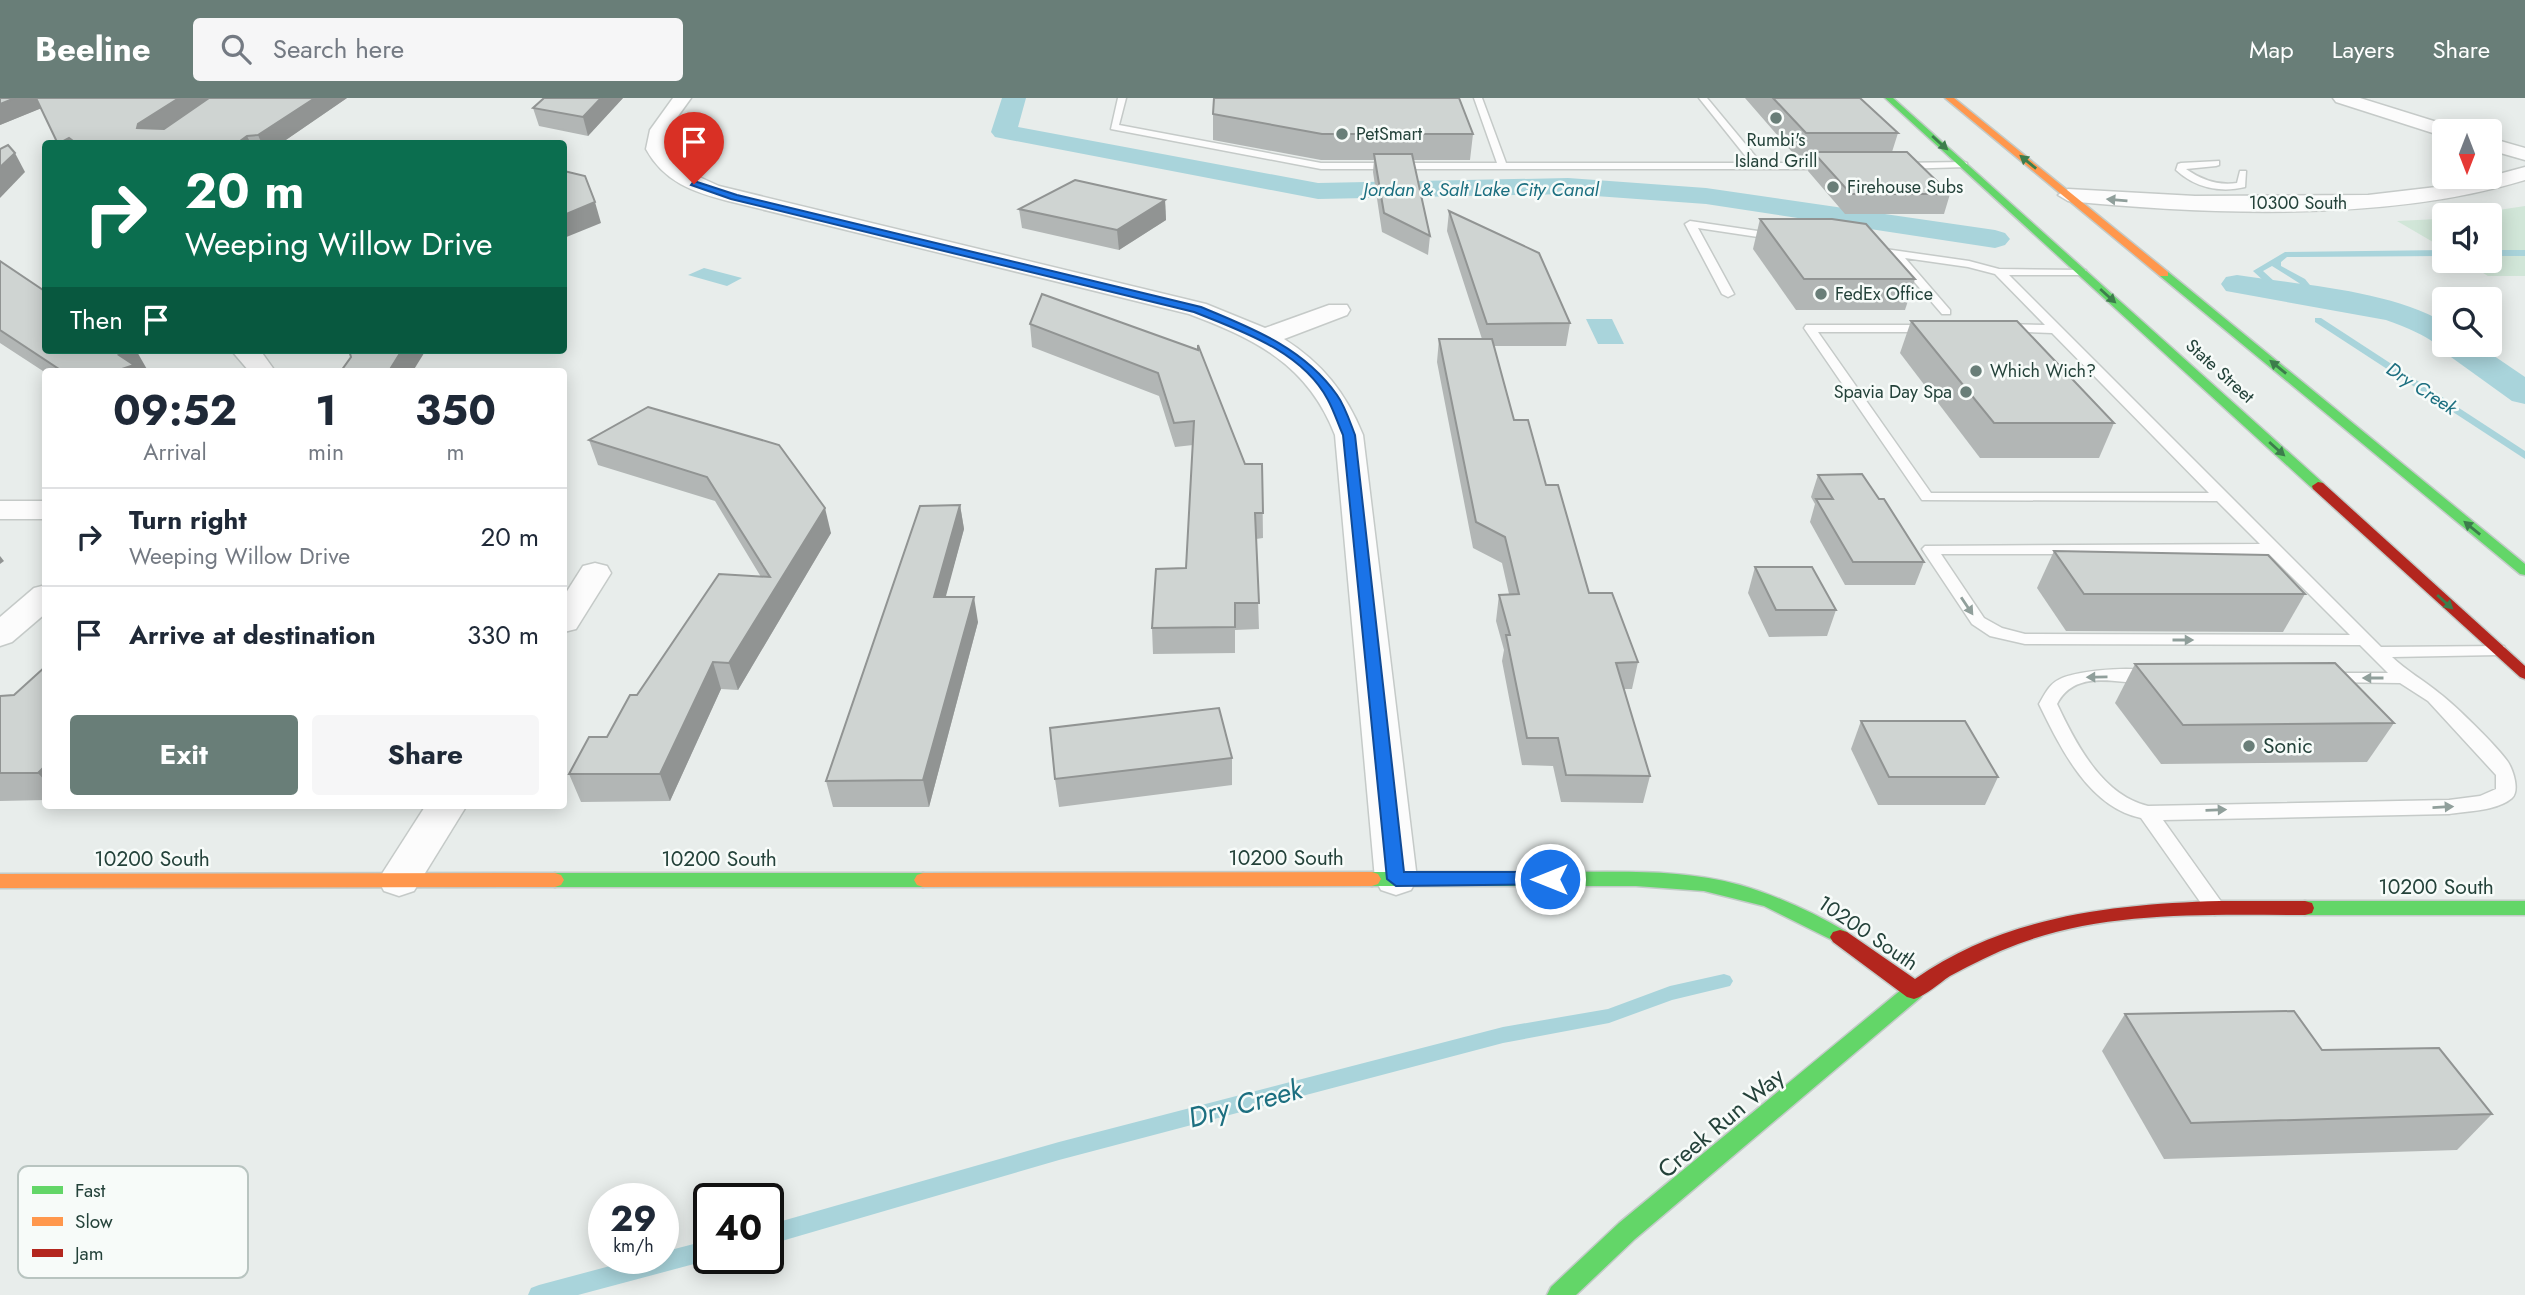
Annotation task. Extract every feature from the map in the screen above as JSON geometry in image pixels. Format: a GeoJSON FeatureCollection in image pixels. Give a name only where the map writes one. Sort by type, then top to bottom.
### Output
{"type":"FeatureCollection","features":[{"type":"Feature","properties":{"kind":"main road","name":"State Street"},"geometry":{"type":"LineString","coordinates":[[1889,98],[2525,674]]}},
{"type":"Feature","properties":{"kind":"main road","name":"State Street"},"geometry":{"type":"LineString","coordinates":[[1949,98],[2525,571]]}},
{"type":"Feature","properties":{"kind":"main road","name":"10200 South"},"geometry":{"type":"LineString","coordinates":[[0,881],[1679,879],[1709,883],[1767,898],[1805,915],[1843,937],[1916,990],[1968,956],[2046,926],[2099,915],[2155,908],[2215,907],[2525,908]]}},
{"type":"Feature","properties":{"kind":"main road","name":"Creek Run Way"},"geometry":{"type":"LineString","coordinates":[[1559,1295],[1627,1231],[1916,990]]}},
{"type":"Feature","properties":{"kind":"street"},"geometry":{"type":"LineString","coordinates":[[682,98],[659,130],[656,149],[667,167],[694,184],[734,197],[1172,302],[1221,318],[1265,337],[1320,380],[1343,415],[1349,435],[1396,879]]}},
{"type":"Feature","properties":{"kind":"street"},"geometry":{"type":"LineString","coordinates":[[2342,98],[2432,127]]}},
{"type":"Feature","properties":{"kind":"street"},"geometry":{"type":"LineString","coordinates":[[2502,147],[2525,154]]}},
{"type":"Feature","properties":{"kind":"street","name":"10300 South"},"geometry":{"type":"LineString","coordinates":[[2068,195],[2158,202],[2393,201],[2464,192],[2525,173]]}},
{"type":"Feature","properties":{"kind":"street","name":"10300 South"},"geometry":{"type":"LineString","coordinates":[[2100,220],[2171,216],[2432,213]]}},
{"type":"Feature","properties":{"kind":"street"},"geometry":{"type":"LineString","coordinates":[[1265,337],[1338,310]]}},
{"type":"Feature","properties":{"kind":"street"},"geometry":{"type":"LineString","coordinates":[[249,354],[261,368]]}},
{"type":"Feature","properties":{"kind":"street"},"geometry":{"type":"LineString","coordinates":[[0,510],[42,510]]}},
{"type":"Feature","properties":{"kind":"street"},"geometry":{"type":"LineString","coordinates":[[567,617],[595,573]]}},
{"type":"Feature","properties":{"kind":"street"},"geometry":{"type":"LineString","coordinates":[[0,635],[42,598]]}},
{"type":"Feature","properties":{"kind":"street"},"geometry":{"type":"LineString","coordinates":[[399,880],[444,809]]}},
{"type":"Feature","properties":{"kind":"lane"},"geometry":{"type":"LineString","coordinates":[[1122,98],[1114,127],[1321,166],[1839,166]]}},
{"type":"Feature","properties":{"kind":"lane"},"geometry":{"type":"LineString","coordinates":[[1478,98],[1502,165]]}},
{"type":"Feature","properties":{"kind":"lane"},"geometry":{"type":"LineString","coordinates":[[1703,98],[1758,166]]}},
{"type":"Feature","properties":{"kind":"lane"},"geometry":{"type":"LineString","coordinates":[[2216,163],[2193,163],[2181,166],[2181,170],[2211,185],[2233,187],[2242,185],[2243,173]]}},
{"type":"Feature","properties":{"kind":"lane"},"geometry":{"type":"LineString","coordinates":[[1891,166],[1964,165]]}},
{"type":"Feature","properties":{"kind":"lane"},"geometry":{"type":"LineString","coordinates":[[1728,294],[1690,224],[1786,238]]}},
{"type":"Feature","properties":{"kind":"lane"},"geometry":{"type":"LineString","coordinates":[[1855,248],[1969,264],[1999,272],[2082,272]]}},
{"type":"Feature","properties":{"kind":"lane"},"geometry":{"type":"LineString","coordinates":[[1896,254],[1946,312]]}},
{"type":"Feature","properties":{"kind":"lane"},"geometry":{"type":"LineString","coordinates":[[1999,272],[2371,646],[2404,678],[2434,697],[2500,765],[2505,775],[2505,793],[2483,803],[2449,807],[2148,813],[2125,807],[2108,793],[2077,756],[2048,704],[2052,692],[2065,681],[2089,677],[2171,677]]}},
{"type":"Feature","properties":{"kind":"lane"},"geometry":{"type":"LineString","coordinates":[[1946,328],[1810,328],[1927,497],[2221,497]]}},
{"type":"Feature","properties":{"kind":"lane"},"geometry":{"type":"LineString","coordinates":[[1986,328],[2054,328]]}},
{"type":"Feature","properties":{"kind":"lane"},"geometry":{"type":"LineString","coordinates":[[2273,549],[1930,549],[1978,621],[1996,632],[2025,639],[2498,650]]}},
{"type":"Feature","properties":{"kind":"lane"},"geometry":{"type":"LineString","coordinates":[[2308,678],[2404,678]]}},
{"type":"Feature","properties":{"kind":"lane"},"geometry":{"type":"LineString","coordinates":[[2148,813],[2215,907]]}},
{"type":"Feature","properties":{"kind":"green space"},"geometry":{"type":"Polygon","coordinates":[[[2525,206],[2525,276],[2488,276],[2483,273],[2502,273],[2502,210],[2525,206]]]}},
{"type":"Feature","properties":{"kind":"green space"},"geometry":{"type":"Polygon","coordinates":[[[2432,219],[2432,241],[2397,221],[2432,219]]]}},
{"type":"Feature","properties":{"kind":"water"},"geometry":{"type":"Polygon","coordinates":[[[704,268],[742,278],[727,286],[688,275],[704,268]]]}},
{"type":"Feature","properties":{"kind":"water"},"geometry":{"type":"Polygon","coordinates":[[[1586,319],[1612,319],[1624,344],[1598,344],[1586,319]]]}},
{"type":"Feature","properties":{"kind":"building"},"geometry":{"type":"Polygon","coordinates":[[[0,98],[15,98],[0,104],[0,98]]]}},
{"type":"Feature","properties":{"kind":"building"},"geometry":{"type":"Polygon","coordinates":[[[36,98],[179,98],[138,124],[137,128],[164,129],[209,98],[315,98],[258,135],[247,136],[242,140],[56,140],[36,98]]]}},
{"type":"Feature","properties":{"kind":"building"},"geometry":{"type":"Polygon","coordinates":[[[544,98],[601,98],[583,117],[533,108],[544,98]]]}},
{"type":"Feature","properties":{"kind":"building"},"geometry":{"type":"Polygon","coordinates":[[[1214,98],[1459,98],[1473,134],[1322,134],[1213,114],[1214,98]]]}},
{"type":"Feature","properties":{"kind":"building"},"geometry":{"type":"Polygon","coordinates":[[[1773,98],[1860,98],[1898,133],[1806,133],[1773,98]]]}},
{"type":"Feature","properties":{"kind":"building"},"geometry":{"type":"Polygon","coordinates":[[[8,145],[15,153],[0,167],[0,149],[8,145]]]}},
{"type":"Feature","properties":{"kind":"building"},"geometry":{"type":"Polygon","coordinates":[[[1813,152],[1907,152],[1950,194],[1851,194],[1813,152]]]}},
{"type":"Feature","properties":{"kind":"building"},"geometry":{"type":"Polygon","coordinates":[[[1374,154],[1412,154],[1430,236],[1384,213],[1374,154]]]}},
{"type":"Feature","properties":{"kind":"building"},"geometry":{"type":"Polygon","coordinates":[[[567,172],[585,176],[595,202],[567,214],[567,172]]]}},
{"type":"Feature","properties":{"kind":"building"},"geometry":{"type":"Polygon","coordinates":[[[1075,180],[1165,200],[1117,230],[1019,209],[1075,180]]]}},
{"type":"Feature","properties":{"kind":"building"},"geometry":{"type":"Polygon","coordinates":[[[1449,211],[1539,253],[1570,323],[1487,324],[1449,211]]]}},
{"type":"Feature","properties":{"kind":"building"},"geometry":{"type":"Polygon","coordinates":[[[1760,219],[1832,219],[1866,224],[1915,279],[1804,279],[1760,219]]]}},
{"type":"Feature","properties":{"kind":"building"},"geometry":{"type":"Polygon","coordinates":[[[0,261],[42,289],[42,354],[122,354],[119,355],[134,365],[125,368],[57,368],[0,330],[0,261]]]}},
{"type":"Feature","properties":{"kind":"building"},"geometry":{"type":"Polygon","coordinates":[[[1042,294],[1198,350],[1198,345],[1245,464],[1262,464],[1263,513],[1255,513],[1259,603],[1235,603],[1235,627],[1152,628],[1156,569],[1186,568],[1194,421],[1174,423],[1158,373],[1030,324],[1042,294]]]}},
{"type":"Feature","properties":{"kind":"building"},"geometry":{"type":"Polygon","coordinates":[[[1911,321],[2017,321],[2114,423],[1994,423],[1911,321]]]}},
{"type":"Feature","properties":{"kind":"building"},"geometry":{"type":"Polygon","coordinates":[[[1439,339],[1492,339],[1514,420],[1528,420],[1546,485],[1558,485],[1589,593],[1612,593],[1638,662],[1616,663],[1650,776],[1566,775],[1558,738],[1527,738],[1506,635],[1510,635],[1499,595],[1519,594],[1505,537],[1476,522],[1439,339]]]}},
{"type":"Feature","properties":{"kind":"building"},"geometry":{"type":"Polygon","coordinates":[[[350,354],[400,354],[391,368],[343,368],[351,357],[350,354]]]}},
{"type":"Feature","properties":{"kind":"building"},"geometry":{"type":"Polygon","coordinates":[[[648,407],[779,445],[825,508],[729,663],[713,662],[660,774],[569,774],[589,737],[607,737],[630,695],[637,695],[719,574],[770,577],[707,477],[589,440],[648,407]]]}},
{"type":"Feature","properties":{"kind":"building"},"geometry":{"type":"Polygon","coordinates":[[[1862,474],[1879,499],[1884,499],[1924,562],[1853,562],[1816,499],[1833,499],[1818,475],[1862,474]]]}},
{"type":"Feature","properties":{"kind":"building"},"geometry":{"type":"Polygon","coordinates":[[[960,505],[934,597],[974,597],[923,780],[826,781],[920,506],[960,505]]]}},
{"type":"Feature","properties":{"kind":"building"},"geometry":{"type":"Polygon","coordinates":[[[2054,551],[2268,555],[2305,594],[2084,594],[2054,551]]]}},
{"type":"Feature","properties":{"kind":"building"},"geometry":{"type":"Polygon","coordinates":[[[1755,567],[1812,567],[1836,610],[1776,610],[1755,567]]]}},
{"type":"Feature","properties":{"kind":"building"},"geometry":{"type":"Polygon","coordinates":[[[2335,663],[2394,723],[2183,725],[2135,664],[2335,663]]]}},
{"type":"Feature","properties":{"kind":"building"},"geometry":{"type":"Polygon","coordinates":[[[42,670],[42,769],[38,773],[0,773],[0,696],[14,695],[42,670]]]}},
{"type":"Feature","properties":{"kind":"building"},"geometry":{"type":"Polygon","coordinates":[[[1219,708],[1232,758],[1055,779],[1050,728],[1219,708]]]}},
{"type":"Feature","properties":{"kind":"building"},"geometry":{"type":"Polygon","coordinates":[[[1861,721],[1965,721],[1998,777],[1889,777],[1861,721]]]}},
{"type":"Feature","properties":{"kind":"building"},"geometry":{"type":"Polygon","coordinates":[[[2294,1011],[2322,1050],[2439,1048],[2492,1114],[2191,1123],[2125,1014],[2294,1011]]]}},
{"type":"Feature","properties":{"kind":"waterway","name":"Jordan & Salt Lake City Canal"},"geometry":{"type":"LineString","coordinates":[[1014,98],[1004,132],[1318,191],[1568,186],[1706,196],[1995,239]]}},
{"type":"Feature","properties":{"kind":"waterway","name":"Dry Creek"},"geometry":{"type":"LineString","coordinates":[[2276,261],[2285,255],[2300,254],[2432,253]]}},
{"type":"Feature","properties":{"kind":"waterway","name":"Dry Creek"},"geometry":{"type":"LineString","coordinates":[[2502,253],[2525,253]]}},
{"type":"Feature","properties":{"kind":"waterway","name":"Dry Creek"},"geometry":{"type":"LineString","coordinates":[[2276,261],[2277,267],[2302,281],[2309,290]]}},
{"type":"Feature","properties":{"kind":"waterway"},"geometry":{"type":"LineString","coordinates":[[2276,261],[2257,271],[2281,292]]}},
{"type":"Feature","properties":{"kind":"waterway","name":"Jordan & Salt Lake City Canal"},"geometry":{"type":"LineString","coordinates":[[2237,284],[2394,311],[2432,329]]}},
{"type":"Feature","properties":{"kind":"waterway","name":"Dry Creek"},"geometry":{"type":"LineString","coordinates":[[2318,320],[2525,456]]}},
{"type":"Feature","properties":{"kind":"waterway","name":"Jordan & Salt Lake City Canal"},"geometry":{"type":"LineString","coordinates":[[2473,357],[2525,393]]}},
{"type":"Feature","properties":{"kind":"waterway","name":"Dry Creek"},"geometry":{"type":"LineString","coordinates":[[784,1230],[1059,1151],[1503,1035],[1609,1016],[1670,993],[1724,981]]}},
{"type":"Feature","properties":{"kind":"waterway","name":"Dry Creek"},"geometry":{"type":"LineString","coordinates":[[539,1295],[693,1254]]}},
{"type":"Feature","properties":{"kind":"traffic: fast"},"geometry":{"type":"LineString","coordinates":[[1889,98],[2318,486]]}},
{"type":"Feature","properties":{"kind":"traffic: fast"},"geometry":{"type":"LineString","coordinates":[[2164,274],[2525,571]]}},
{"type":"Feature","properties":{"kind":"traffic: fast"},"geometry":{"type":"LineString","coordinates":[[1372,879],[1636,879],[1704,884],[1770,901],[1804,916],[1840,937]]}},
{"type":"Feature","properties":{"kind":"traffic: fast"},"geometry":{"type":"LineString","coordinates":[[555,880],[923,880]]}},
{"type":"Feature","properties":{"kind":"traffic: fast"},"geometry":{"type":"LineString","coordinates":[[2305,908],[2525,908]]}},
{"type":"Feature","properties":{"kind":"traffic: fast"},"geometry":{"type":"LineString","coordinates":[[1559,1295],[1627,1231],[1914,991]]}},
{"type":"Feature","properties":{"kind":"traffic: slow"},"geometry":{"type":"LineString","coordinates":[[1949,98],[2164,274]]}},
{"type":"Feature","properties":{"kind":"traffic: slow"},"geometry":{"type":"LineString","coordinates":[[923,880],[1372,879]]}},
{"type":"Feature","properties":{"kind":"traffic: slow"},"geometry":{"type":"LineString","coordinates":[[0,881],[555,880]]}},
{"type":"Feature","properties":{"kind":"traffic: jam"},"geometry":{"type":"LineString","coordinates":[[2318,486],[2525,674]]}},
{"type":"Feature","properties":{"kind":"traffic: jam"},"geometry":{"type":"LineString","coordinates":[[1914,991],[1973,955],[2013,938],[2094,917],[2178,909],[2305,908]]}},
{"type":"Feature","properties":{"kind":"traffic: jam"},"geometry":{"type":"LineString","coordinates":[[1840,937],[1916,990]]}},
{"type":"Feature","properties":{"kind":"place","name":"Rumbi's Island Grill"},"geometry":{"type":"Point","coordinates":[1776,118]}},
{"type":"Feature","properties":{"kind":"place","name":"PetSmart"},"geometry":{"type":"Point","coordinates":[1342,134]}},
{"type":"Feature","properties":{"kind":"place","name":"Firehouse Subs"},"geometry":{"type":"Point","coordinates":[1833,187]}},
{"type":"Feature","properties":{"kind":"place","name":"FedEx Office"},"geometry":{"type":"Point","coordinates":[1821,294]}},
{"type":"Feature","properties":{"kind":"place","name":"Which Wich?"},"geometry":{"type":"Point","coordinates":[1976,371]}},
{"type":"Feature","properties":{"kind":"place","name":"Spavia Day Spa"},"geometry":{"type":"Point","coordinates":[1966,392]}},
{"type":"Feature","properties":{"kind":"place","name":"Sonic"},"geometry":{"type":"Point","coordinates":[2249,746]}},
{"type":"Feature","properties":{"kind":"route"},"geometry":{"type":"LineString","coordinates":[[694,184],[734,197],[1197,309],[1265,337],[1303,364],[1333,397],[1343,415],[1349,435],[1396,879],[1550,879]]}}]}
